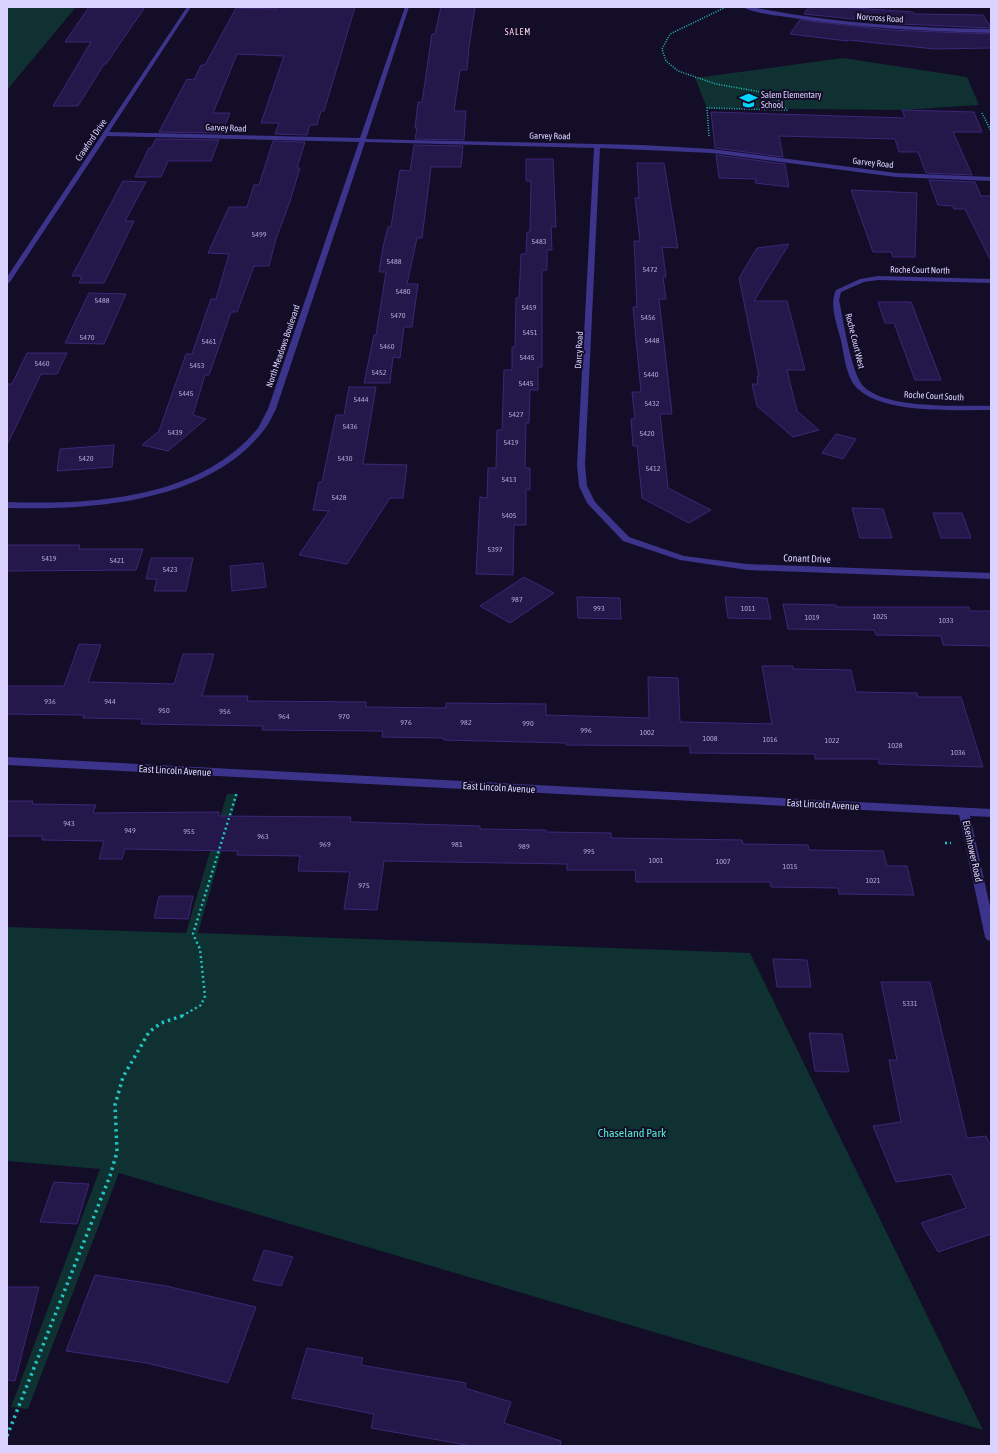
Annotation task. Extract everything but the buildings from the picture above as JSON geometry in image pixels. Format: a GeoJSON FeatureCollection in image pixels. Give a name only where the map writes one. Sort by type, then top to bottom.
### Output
{"type":"FeatureCollection","features":[{"type":"Feature","properties":{"kind":"street","name":"Crawford Drive"},"geometry":{"type":"LineString","coordinates":[[7,282],[189,7]]}},
{"type":"Feature","properties":{"kind":"street","name":"North Meadows Boulevard"},"geometry":{"type":"LineString","coordinates":[[7,505],[36,507],[88,506],[138,497],[186,483],[217,467],[247,443],[261,428],[272,408],[407,7]]}},
{"type":"Feature","properties":{"kind":"street","name":"Norcross Road"},"geometry":{"type":"LineString","coordinates":[[745,7],[798,18],[854,25],[934,30],[991,31]]}},
{"type":"Feature","properties":{"kind":"street","name":"Garvey Road"},"geometry":{"type":"LineString","coordinates":[[106,134],[598,146],[712,151],[896,175],[991,180]]}},
{"type":"Feature","properties":{"kind":"street","name":"Darcy Road"},"geometry":{"type":"LineString","coordinates":[[598,146],[582,465],[583,486],[591,503],[626,539]]}},
{"type":"Feature","properties":{"kind":"street","name":"Roche Court North"},"geometry":{"type":"LineString","coordinates":[[849,285],[862,280],[878,278],[991,281]]}},
{"type":"Feature","properties":{"kind":"street","name":"Roche Court West"},"geometry":{"type":"LineString","coordinates":[[849,285],[838,291],[836,300],[845,340],[854,376],[860,387],[876,397]]}},
{"type":"Feature","properties":{"kind":"street","name":"Roche Court South"},"geometry":{"type":"LineString","coordinates":[[876,397],[895,404],[991,408]]}},
{"type":"Feature","properties":{"kind":"street","name":"Conant Drive"},"geometry":{"type":"LineString","coordinates":[[626,539],[683,558],[747,567],[991,576]]}},
{"type":"Feature","properties":{"kind":"street","name":"East Lincoln Avenue"},"geometry":{"type":"LineString","coordinates":[[7,761],[991,813]]}},
{"type":"Feature","properties":{"kind":"street","name":"Eisenhower Road"},"geometry":{"type":"LineString","coordinates":[[964,812],[991,937]]}},
{"type":"Feature","properties":{"kind":"path"},"geometry":{"type":"LineString","coordinates":[[712,151],[707,108],[787,110],[776,98],[767,93],[695,78],[668,66],[663,58],[662,49],[665,40],[670,34],[726,7]]}},
{"type":"Feature","properties":{"kind":"path"},"geometry":{"type":"LineString","coordinates":[[982,113],[991,132]]}},
{"type":"Feature","properties":{"kind":"path"},"geometry":{"type":"LineString","coordinates":[[7,1436],[110,1176],[117,1152],[115,1105],[123,1077],[150,1032],[161,1023],[187,1014],[201,1005],[205,996],[200,949],[193,934],[237,791]]}},
{"type":"Feature","properties":{"kind":"green space"},"geometry":{"type":"Polygon","coordinates":[[[7,7],[76,7],[7,90],[7,7]]]}},
{"type":"Feature","properties":{"kind":"green space"},"geometry":{"type":"Polygon","coordinates":[[[843,58],[967,77],[979,105],[902,110],[707,108],[695,78],[843,58]]]}},
{"type":"Feature","properties":{"kind":"green space","name":"Chaseland Park"},"geometry":{"type":"Polygon","coordinates":[[[227,794],[238,794],[198,933],[750,953],[983,1430],[119,1173],[28,1409],[11,1407],[100,1169],[7,1161],[7,927],[186,933],[227,794]]]}},
{"type":"Feature","properties":{"kind":"place","name":"Salem Elementary School"},"geometry":{"type":"Point","coordinates":[748,100]}},
{"type":"Feature","properties":{"kind":"district","name":"SALEM"},"geometry":{"type":"Point","coordinates":[518,32]}}]}
